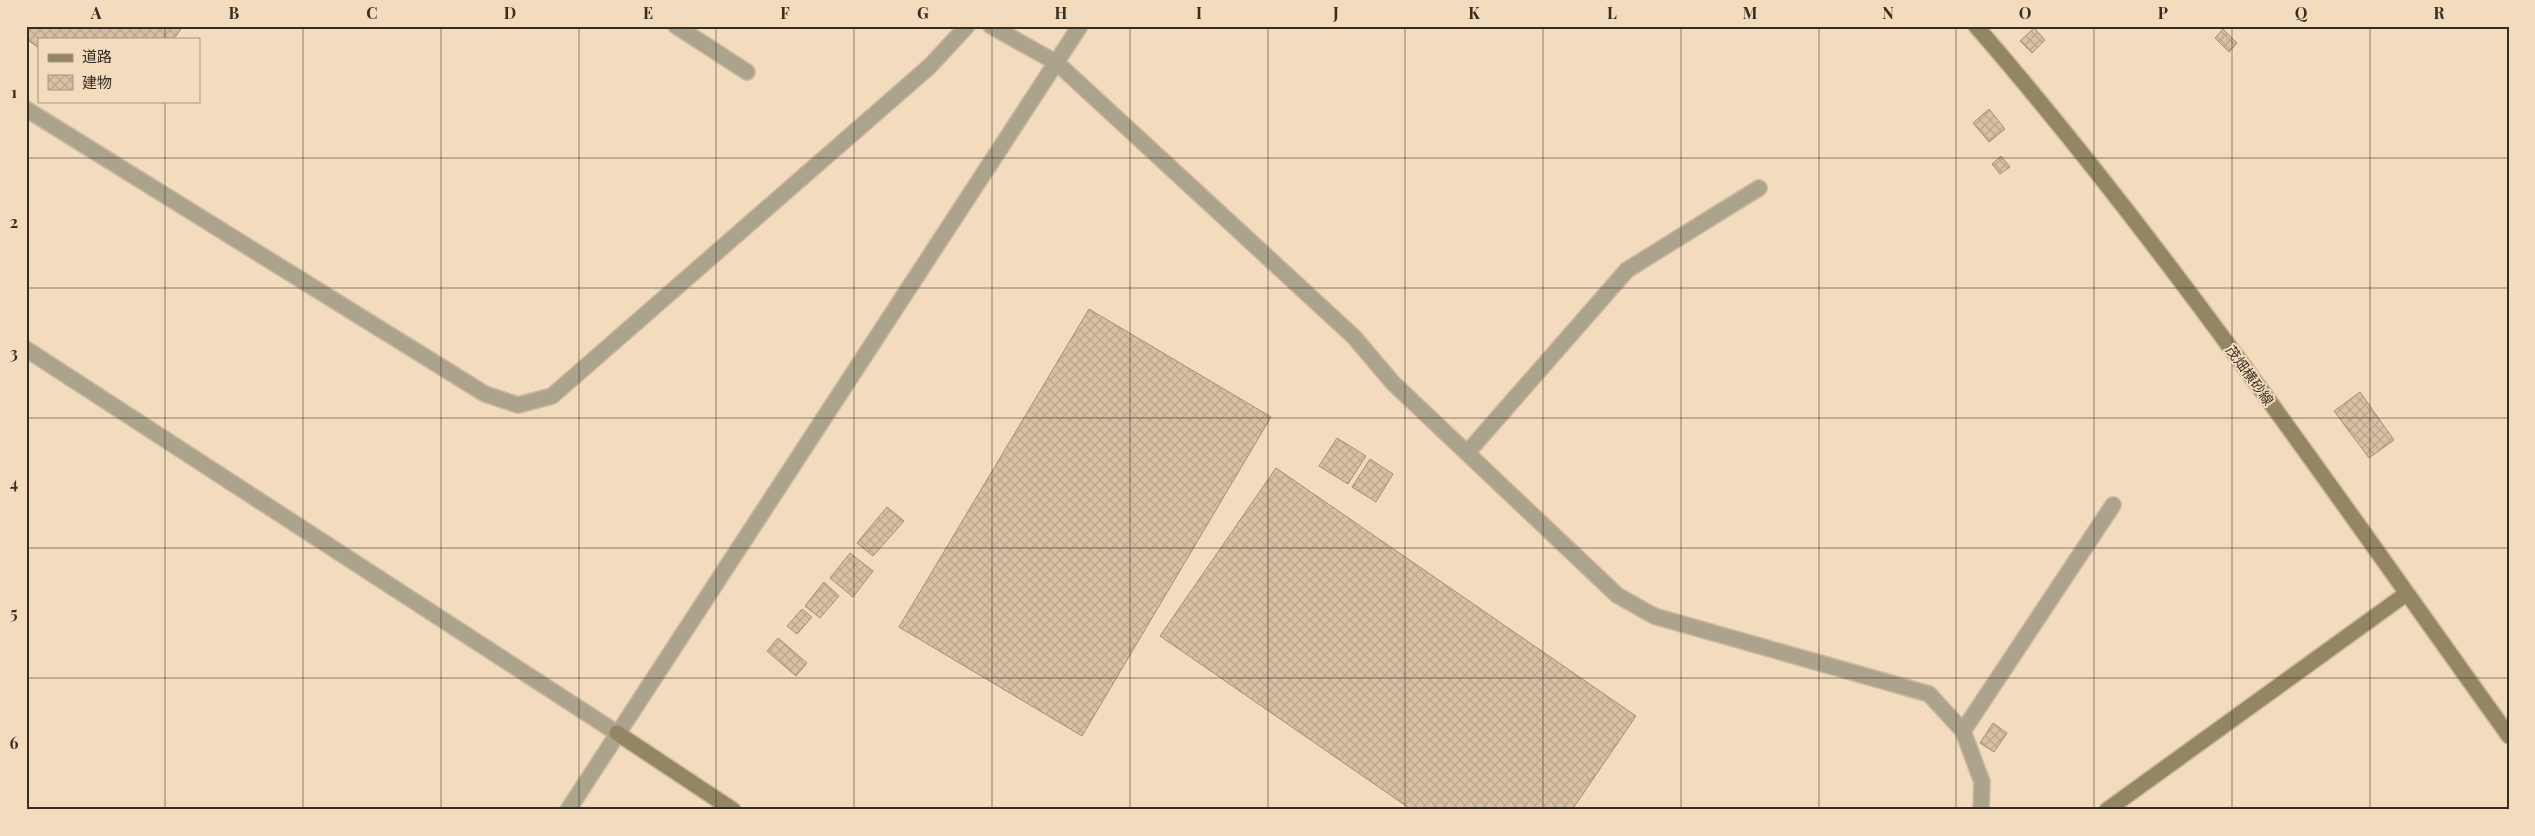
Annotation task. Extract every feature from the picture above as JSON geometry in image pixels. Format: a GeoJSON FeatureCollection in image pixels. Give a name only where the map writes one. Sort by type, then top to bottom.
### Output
{"type":"FeatureCollection","features":[{"type":"Feature","properties":{"kind":"main road","name":"茂畑横砂線"},"geometry":{"type":"LineString","coordinates":[[1976,26],[2095,168],[2186,286],[2509,736]]}},
{"type":"Feature","properties":{"kind":"main road"},"geometry":{"type":"LineString","coordinates":[[2107,810],[2406,594]]}},
{"type":"Feature","properties":{"kind":"main road"},"geometry":{"type":"LineString","coordinates":[[617,733],[733,810]]}},
{"type":"Feature","properties":{"kind":"street"},"geometry":{"type":"LineString","coordinates":[[676,26],[747,72]]}},
{"type":"Feature","properties":{"kind":"street"},"geometry":{"type":"LineString","coordinates":[[26,109],[485,394],[518,404],[552,396],[930,66],[967,26]]}},
{"type":"Feature","properties":{"kind":"street"},"geometry":{"type":"LineString","coordinates":[[991,26],[1057,63],[1354,336],[1393,383],[1611,589],[1654,616],[1929,694],[1963,731],[1982,782],[1981,810]]}},
{"type":"Feature","properties":{"kind":"street"},"geometry":{"type":"LineString","coordinates":[[568,810],[1080,26]]}},
{"type":"Feature","properties":{"kind":"street"},"geometry":{"type":"LineString","coordinates":[[1467,453],[1627,270],[1759,188]]}},
{"type":"Feature","properties":{"kind":"street"},"geometry":{"type":"LineString","coordinates":[[26,349],[617,733]]}},
{"type":"Feature","properties":{"kind":"street"},"geometry":{"type":"LineString","coordinates":[[1963,731],[2113,505]]}},
{"type":"Feature","properties":{"kind":"building"},"geometry":{"type":"Polygon","coordinates":[[[26,26],[183,26],[175,38],[38,38],[38,47],[26,39],[26,26]]]}},
{"type":"Feature","properties":{"kind":"building"},"geometry":{"type":"Polygon","coordinates":[[[2034,28],[2045,40],[2032,53],[2020,41],[2034,28]]]}},
{"type":"Feature","properties":{"kind":"building"},"geometry":{"type":"Polygon","coordinates":[[[2223,29],[2237,43],[2229,52],[2215,38],[2223,29]]]}},
{"type":"Feature","properties":{"kind":"building"},"geometry":{"type":"Polygon","coordinates":[[[1989,109],[2005,129],[1989,142],[1973,123],[1989,109]]]}},
{"type":"Feature","properties":{"kind":"building"},"geometry":{"type":"Polygon","coordinates":[[[2001,156],[2010,167],[2000,174],[1992,164],[2001,156]]]}},
{"type":"Feature","properties":{"kind":"building"},"geometry":{"type":"Polygon","coordinates":[[[1089,309],[1271,417],[1082,736],[899,627],[1089,309]]]}},
{"type":"Feature","properties":{"kind":"building"},"geometry":{"type":"Polygon","coordinates":[[[2360,392],[2394,440],[2369,458],[2334,411],[2360,392]]]}},
{"type":"Feature","properties":{"kind":"building"},"geometry":{"type":"Polygon","coordinates":[[[1337,438],[1366,456],[1348,484],[1319,466],[1337,438]]]}},
{"type":"Feature","properties":{"kind":"building"},"geometry":{"type":"Polygon","coordinates":[[[1370,459],[1393,474],[1376,502],[1352,487],[1370,459]]]}},
{"type":"Feature","properties":{"kind":"building"},"geometry":{"type":"Polygon","coordinates":[[[1276,468],[1636,716],[1572,810],[1412,810],[1160,636],[1276,468]]]}},
{"type":"Feature","properties":{"kind":"building"},"geometry":{"type":"Polygon","coordinates":[[[887,507],[904,521],[873,556],[857,543],[887,507]]]}},
{"type":"Feature","properties":{"kind":"building"},"geometry":{"type":"Polygon","coordinates":[[[850,553],[873,571],[853,597],[830,578],[850,553]]]}},
{"type":"Feature","properties":{"kind":"building"},"geometry":{"type":"Polygon","coordinates":[[[824,582],[839,596],[820,618],[805,606],[824,582]]]}},
{"type":"Feature","properties":{"kind":"building"},"geometry":{"type":"Polygon","coordinates":[[[802,609],[812,617],[797,634],[787,626],[802,609]]]}},
{"type":"Feature","properties":{"kind":"building"},"geometry":{"type":"Polygon","coordinates":[[[778,638],[807,663],[796,676],[767,651],[778,638]]]}},
{"type":"Feature","properties":{"kind":"building"},"geometry":{"type":"Polygon","coordinates":[[[1993,723],[2007,733],[1994,752],[1980,743],[1993,723]]]}}]}
